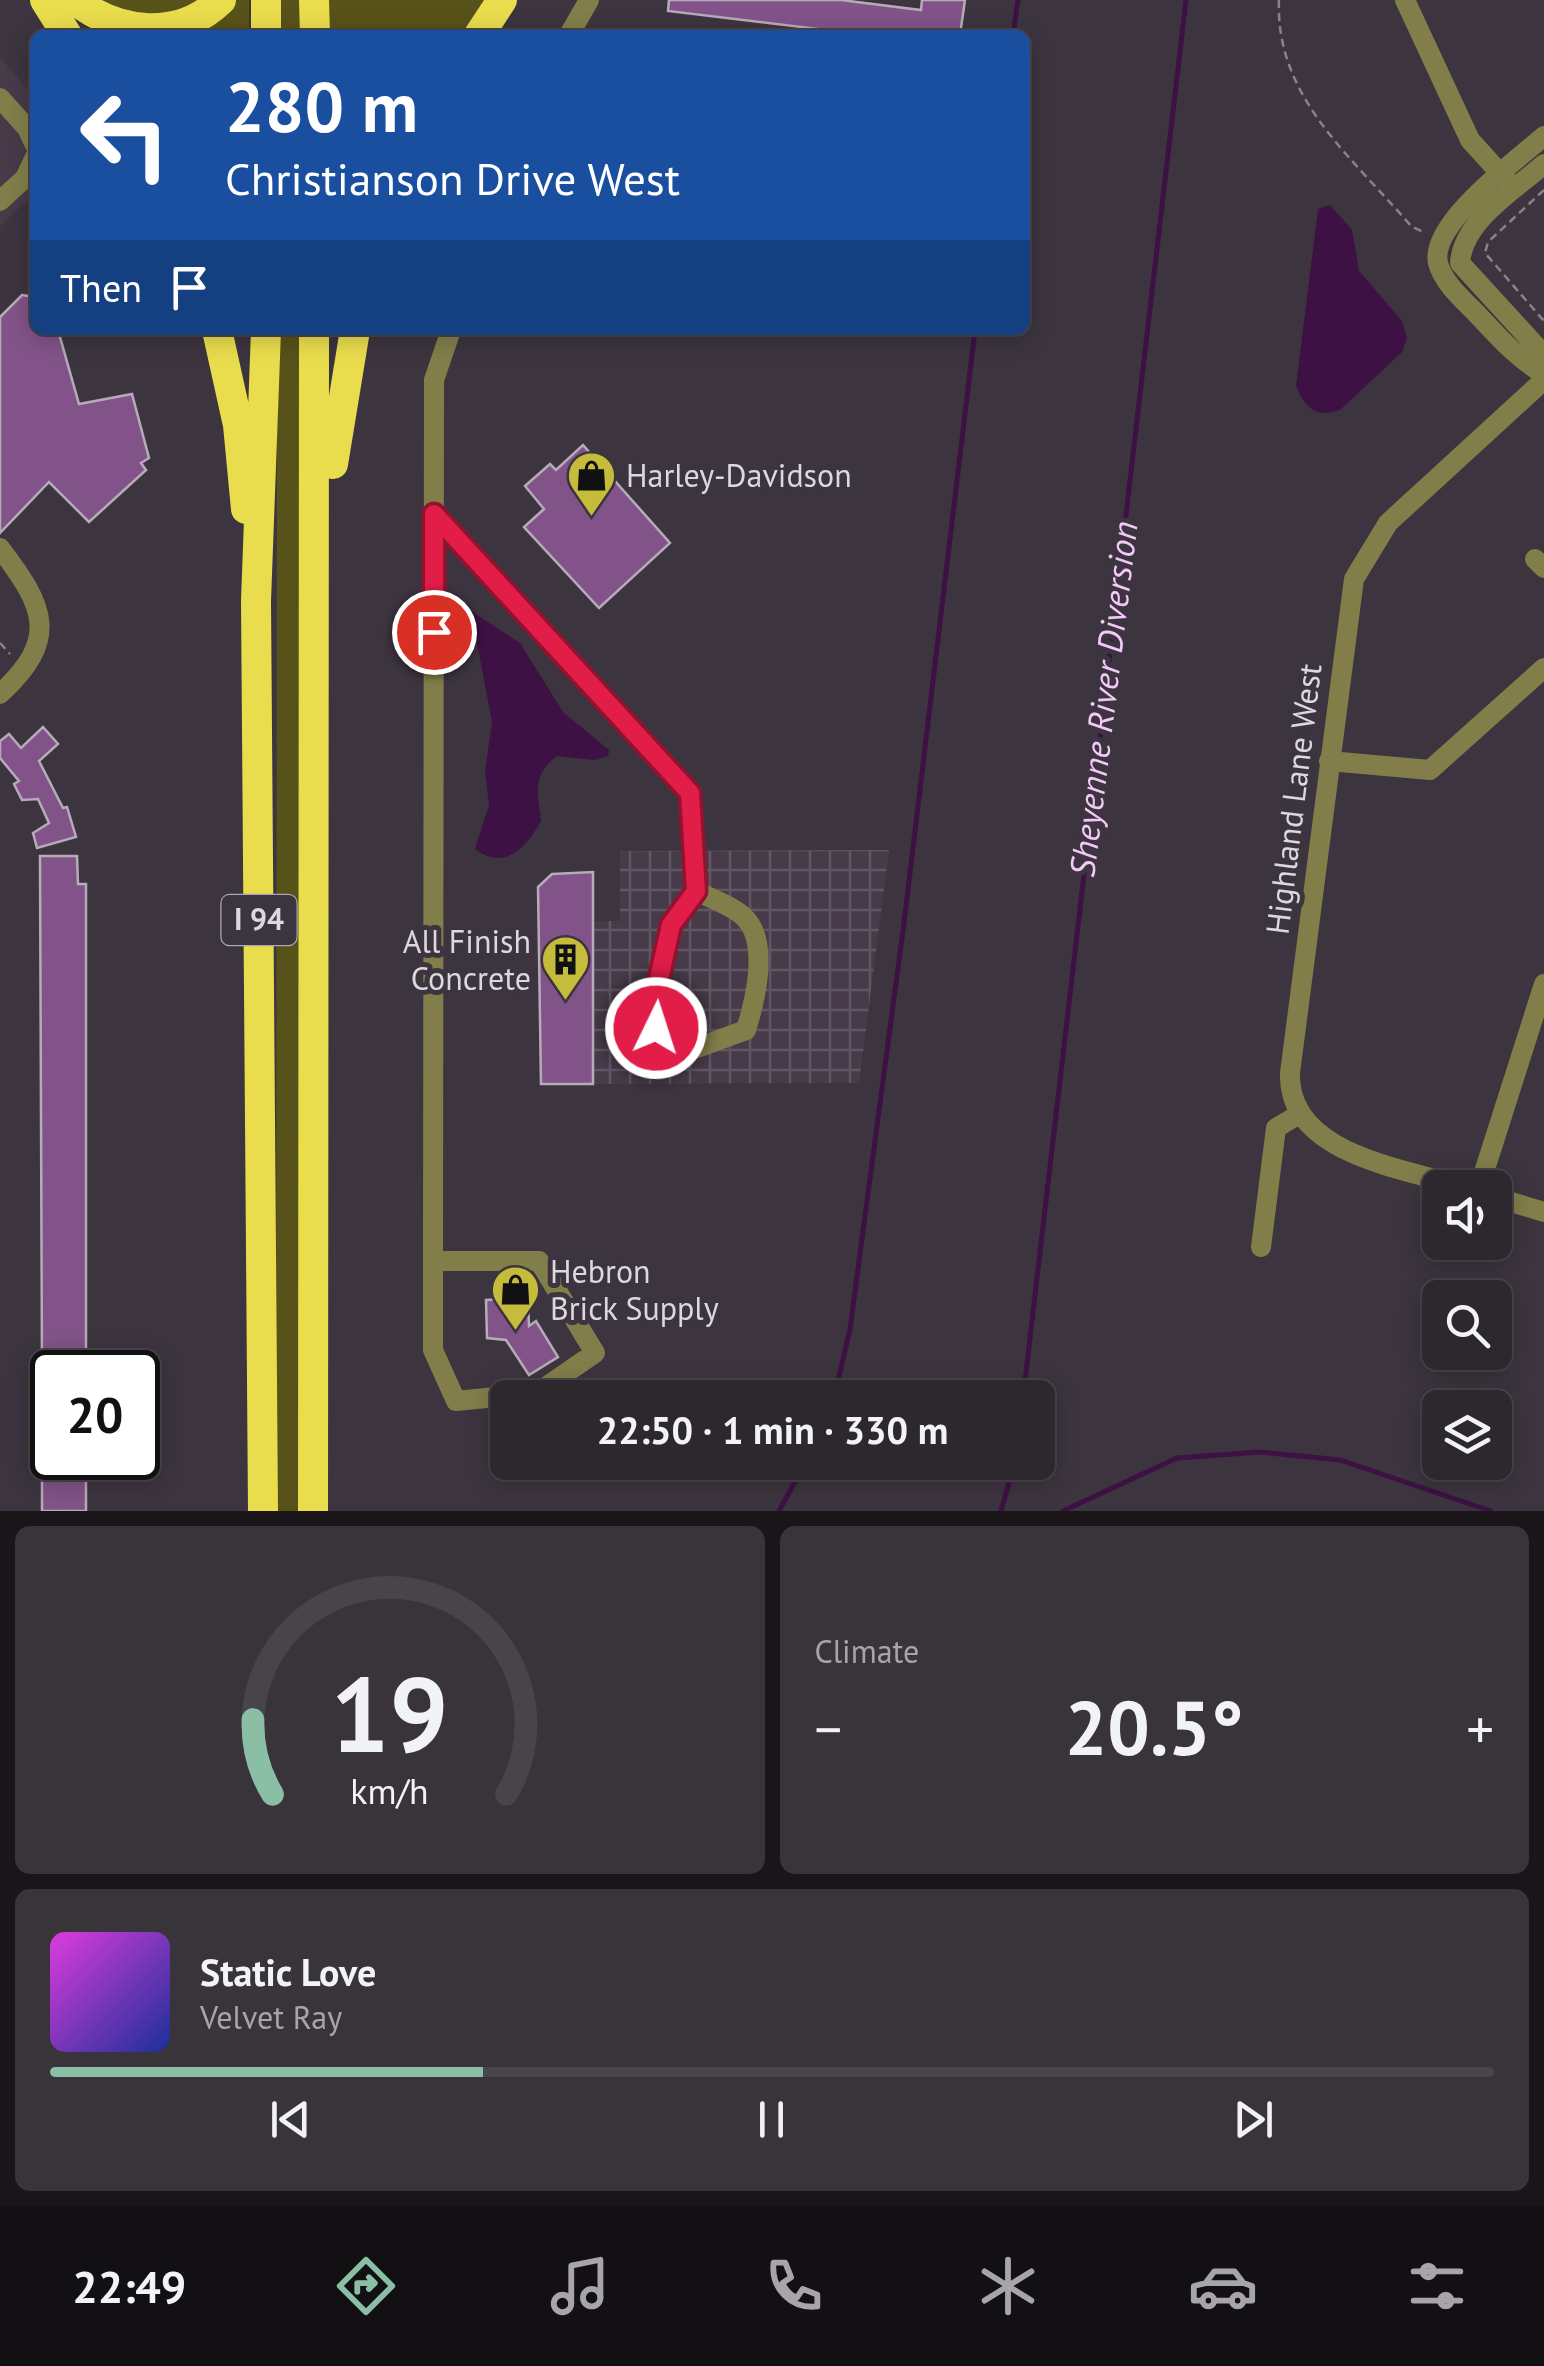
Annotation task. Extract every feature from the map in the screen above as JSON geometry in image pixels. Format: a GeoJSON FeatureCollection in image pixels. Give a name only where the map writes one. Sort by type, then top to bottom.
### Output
{"type":"FeatureCollection","features":[{"type":"Feature","properties":{"kind":"highway"},"geometry":{"type":"LineString","coordinates":[[44,0],[63,30]]}},
{"type":"Feature","properties":{"kind":"highway"},"geometry":{"type":"LineString","coordinates":[[76,0],[108,20],[145,30],[198,16],[221,0]]}},
{"type":"Feature","properties":{"kind":"highway"},"geometry":{"type":"LineString","coordinates":[[266,0],[266,30]]}},
{"type":"Feature","properties":{"kind":"highway"},"geometry":{"type":"LineString","coordinates":[[314,0],[315,30]]}},
{"type":"Feature","properties":{"kind":"highway"},"geometry":{"type":"LineString","coordinates":[[481,30],[502,0]]}},
{"type":"Feature","properties":{"kind":"highway"},"geometry":{"type":"LineString","coordinates":[[218,335],[238,425],[257,567]]}},
{"type":"Feature","properties":{"kind":"highway","name":"I 94"},"geometry":{"type":"LineString","coordinates":[[263,1511],[257,567],[266,335]]}},
{"type":"Feature","properties":{"kind":"highway","name":"I 94"},"geometry":{"type":"LineString","coordinates":[[313,1511],[312,866],[317,606],[314,335]]}},
{"type":"Feature","properties":{"kind":"highway"},"geometry":{"type":"LineString","coordinates":[[317,606],[335,431],[354,335]]}},
{"type":"Feature","properties":{"kind":"street"},"geometry":{"type":"LineString","coordinates":[[572,30],[588,0]]}},
{"type":"Feature","properties":{"kind":"street"},"geometry":{"type":"LineString","coordinates":[[1405,0],[1470,140],[1508,182]]}},
{"type":"Feature","properties":{"kind":"street"},"geometry":{"type":"LineString","coordinates":[[0,98],[30,134]]}},
{"type":"Feature","properties":{"kind":"street"},"geometry":{"type":"LineString","coordinates":[[1544,136],[1470,230],[1451,240],[1437,261],[1446,280],[1521,361],[1544,377]]}},
{"type":"Feature","properties":{"kind":"street"},"geometry":{"type":"LineString","coordinates":[[1508,182],[1544,164]]}},
{"type":"Feature","properties":{"kind":"street"},"geometry":{"type":"LineString","coordinates":[[0,201],[25,178],[30,168]]}},
{"type":"Feature","properties":{"kind":"street"},"geometry":{"type":"LineString","coordinates":[[1451,240],[1460,262],[1536,346],[1544,366]]}},
{"type":"Feature","properties":{"kind":"street"},"geometry":{"type":"LineString","coordinates":[[434,1261],[538,1262],[595,1353],[537,1393],[456,1401],[434,1350],[434,1261],[434,514],[434,380],[449,335]]}},
{"type":"Feature","properties":{"kind":"street","name":"Highland Lane West"},"geometry":{"type":"LineString","coordinates":[[1298,1116],[1290,1095],[1290,1073],[1349,600],[1364,557],[1388,523],[1544,377]]}},
{"type":"Feature","properties":{"kind":"street"},"geometry":{"type":"LineString","coordinates":[[434,514],[690,793],[696,891],[671,925],[652,1010],[656,1028],[666,1044],[683,1054],[746,1030],[754,1006],[758,945],[745,918],[696,891]]}},
{"type":"Feature","properties":{"kind":"street"},"geometry":{"type":"LineString","coordinates":[[0,548],[32,592],[41,624],[37,650],[17,679],[0,694]]}},
{"type":"Feature","properties":{"kind":"street"},"geometry":{"type":"LineString","coordinates":[[1329,761],[1430,770],[1544,668]]}},
{"type":"Feature","properties":{"kind":"street"},"geometry":{"type":"LineString","coordinates":[[1485,1170],[1544,984]]}},
{"type":"Feature","properties":{"kind":"street"},"geometry":{"type":"LineString","coordinates":[[1261,1247],[1276,1128],[1298,1116],[1326,1142],[1422,1174]]}},
{"type":"Feature","properties":{"kind":"street"},"geometry":{"type":"LineString","coordinates":[[1512,1202],[1544,1212]]}},
{"type":"Feature","properties":{"kind":"path"},"geometry":{"type":"LineString","coordinates":[[1279,0],[1285,66],[1303,100],[1411,226],[1451,240]]}},
{"type":"Feature","properties":{"kind":"path"},"geometry":{"type":"LineString","coordinates":[[1544,190],[1488,242],[1485,253],[1544,321]]}},
{"type":"Feature","properties":{"kind":"shaded area"},"geometry":{"type":"Polygon","coordinates":[[[89,0],[204,0],[154,20],[89,0]]]}},
{"type":"Feature","properties":{"kind":"shaded area"},"geometry":{"type":"Polygon","coordinates":[[[231,0],[249,0],[249,30],[183,30],[231,0]]]}},
{"type":"Feature","properties":{"kind":"shaded area"},"geometry":{"type":"Polygon","coordinates":[[[275,0],[300,0],[301,30],[275,30],[275,0]]]}},
{"type":"Feature","properties":{"kind":"shaded area"},"geometry":{"type":"Polygon","coordinates":[[[328,0],[488,0],[472,30],[329,30],[328,0]]]}},
{"type":"Feature","properties":{"kind":"shaded area"},"geometry":{"type":"Polygon","coordinates":[[[0,57],[30,92],[30,198],[0,226],[0,57]]]}},
{"type":"Feature","properties":{"kind":"shaded area"},"geometry":{"type":"Polygon","coordinates":[[[1330,205],[1352,230],[1359,271],[1402,321],[1407,338],[1402,352],[1340,410],[1324,413],[1312,409],[1296,386],[1318,209],[1330,205]]]}},
{"type":"Feature","properties":{"kind":"shaded area"},"geometry":{"type":"Polygon","coordinates":[[[277,335],[302,335],[303,1511],[276,1511],[277,335]]]}},
{"type":"Feature","properties":{"kind":"shaded area"},"geometry":{"type":"Polygon","coordinates":[[[471,611],[520,643],[563,712],[609,750],[608,756],[595,760],[557,756],[549,763],[538,785],[541,821],[521,848],[505,857],[496,858],[475,849],[489,805],[485,771],[492,722],[471,611]]]}},
{"type":"Feature","properties":{"kind":"shaded area"},"geometry":{"type":"Polygon","coordinates":[[[889,850],[859,1083],[593,1084],[593,921],[620,921],[620,851],[889,850]]]}},
{"type":"Feature","properties":{"kind":"building"},"geometry":{"type":"Polygon","coordinates":[[[669,0],[841,0],[921,10],[922,0],[965,0],[961,30],[818,30],[668,11],[669,0]]]}},
{"type":"Feature","properties":{"kind":"building"},"geometry":{"type":"Polygon","coordinates":[[[22,295],[30,296],[30,335],[59,335],[79,404],[132,394],[149,458],[141,463],[146,470],[89,522],[49,482],[0,533],[0,317],[22,295]]]}},
{"type":"Feature","properties":{"kind":"building","name":"Harley-Davidson"},"geometry":{"type":"Polygon","coordinates":[[[583,445],[670,543],[599,608],[524,527],[544,509],[525,486],[550,464],[556,470],[583,445]]]}},
{"type":"Feature","properties":{"kind":"building"},"geometry":{"type":"Polygon","coordinates":[[[43,727],[58,744],[39,761],[63,808],[67,807],[76,837],[37,848],[33,833],[49,823],[38,799],[22,800],[14,784],[19,781],[0,758],[0,741],[9,734],[21,748],[43,727]]]}},
{"type":"Feature","properties":{"kind":"building"},"geometry":{"type":"Polygon","coordinates":[[[40,856],[77,856],[78,884],[86,884],[86,1350],[42,1350],[40,856]]]}},
{"type":"Feature","properties":{"kind":"building","name":"All Finish Concrete"},"geometry":{"type":"Polygon","coordinates":[[[593,872],[593,1084],[541,1084],[538,887],[552,874],[593,872]]]}},
{"type":"Feature","properties":{"kind":"building","name":"Hebron Brick Supply"},"geometry":{"type":"Polygon","coordinates":[[[528,1298],[529,1326],[536,1321],[558,1357],[529,1375],[506,1340],[487,1338],[486,1300],[528,1298]]]}},
{"type":"Feature","properties":{"kind":"building"},"geometry":{"type":"Polygon","coordinates":[[[42,1480],[86,1480],[86,1511],[42,1511],[42,1480]]]}},
{"type":"Feature","properties":{"kind":"waterway"},"geometry":{"type":"LineString","coordinates":[[1014,30],[1018,0]]}},
{"type":"Feature","properties":{"kind":"waterway","name":"Sheyenne River Diversion"},"geometry":{"type":"LineString","coordinates":[[1025,1380],[1186,0]]}},
{"type":"Feature","properties":{"kind":"waterway"},"geometry":{"type":"LineString","coordinates":[[838,1380],[850,1329],[904,923],[974,335]]}},
{"type":"Feature","properties":{"kind":"waterway","name":"Sheyenne River Diversion"},"geometry":{"type":"LineString","coordinates":[[1063,1511],[1177,1458],[1260,1452],[1340,1460],[1491,1511]]}},
{"type":"Feature","properties":{"kind":"waterway"},"geometry":{"type":"LineString","coordinates":[[779,1511],[796,1480]]}},
{"type":"Feature","properties":{"kind":"waterway","name":"Sheyenne River Diversion"},"geometry":{"type":"LineString","coordinates":[[1001,1511],[1010,1480]]}},
{"type":"Feature","properties":{"kind":"place","name":"Harley-Davidson"},"geometry":{"type":"Point","coordinates":[591,518]}},
{"type":"Feature","properties":{"kind":"place","name":"All Finish Concrete"},"geometry":{"type":"Point","coordinates":[566,1002]}},
{"type":"Feature","properties":{"kind":"place","name":"Hebron Brick Supply"},"geometry":{"type":"Point","coordinates":[515,1332]}},
{"type":"Feature","properties":{"kind":"route"},"geometry":{"type":"LineString","coordinates":[[434,632],[434,514],[690,793],[696,891],[671,925],[652,1010],[656,1028]]}}]}
